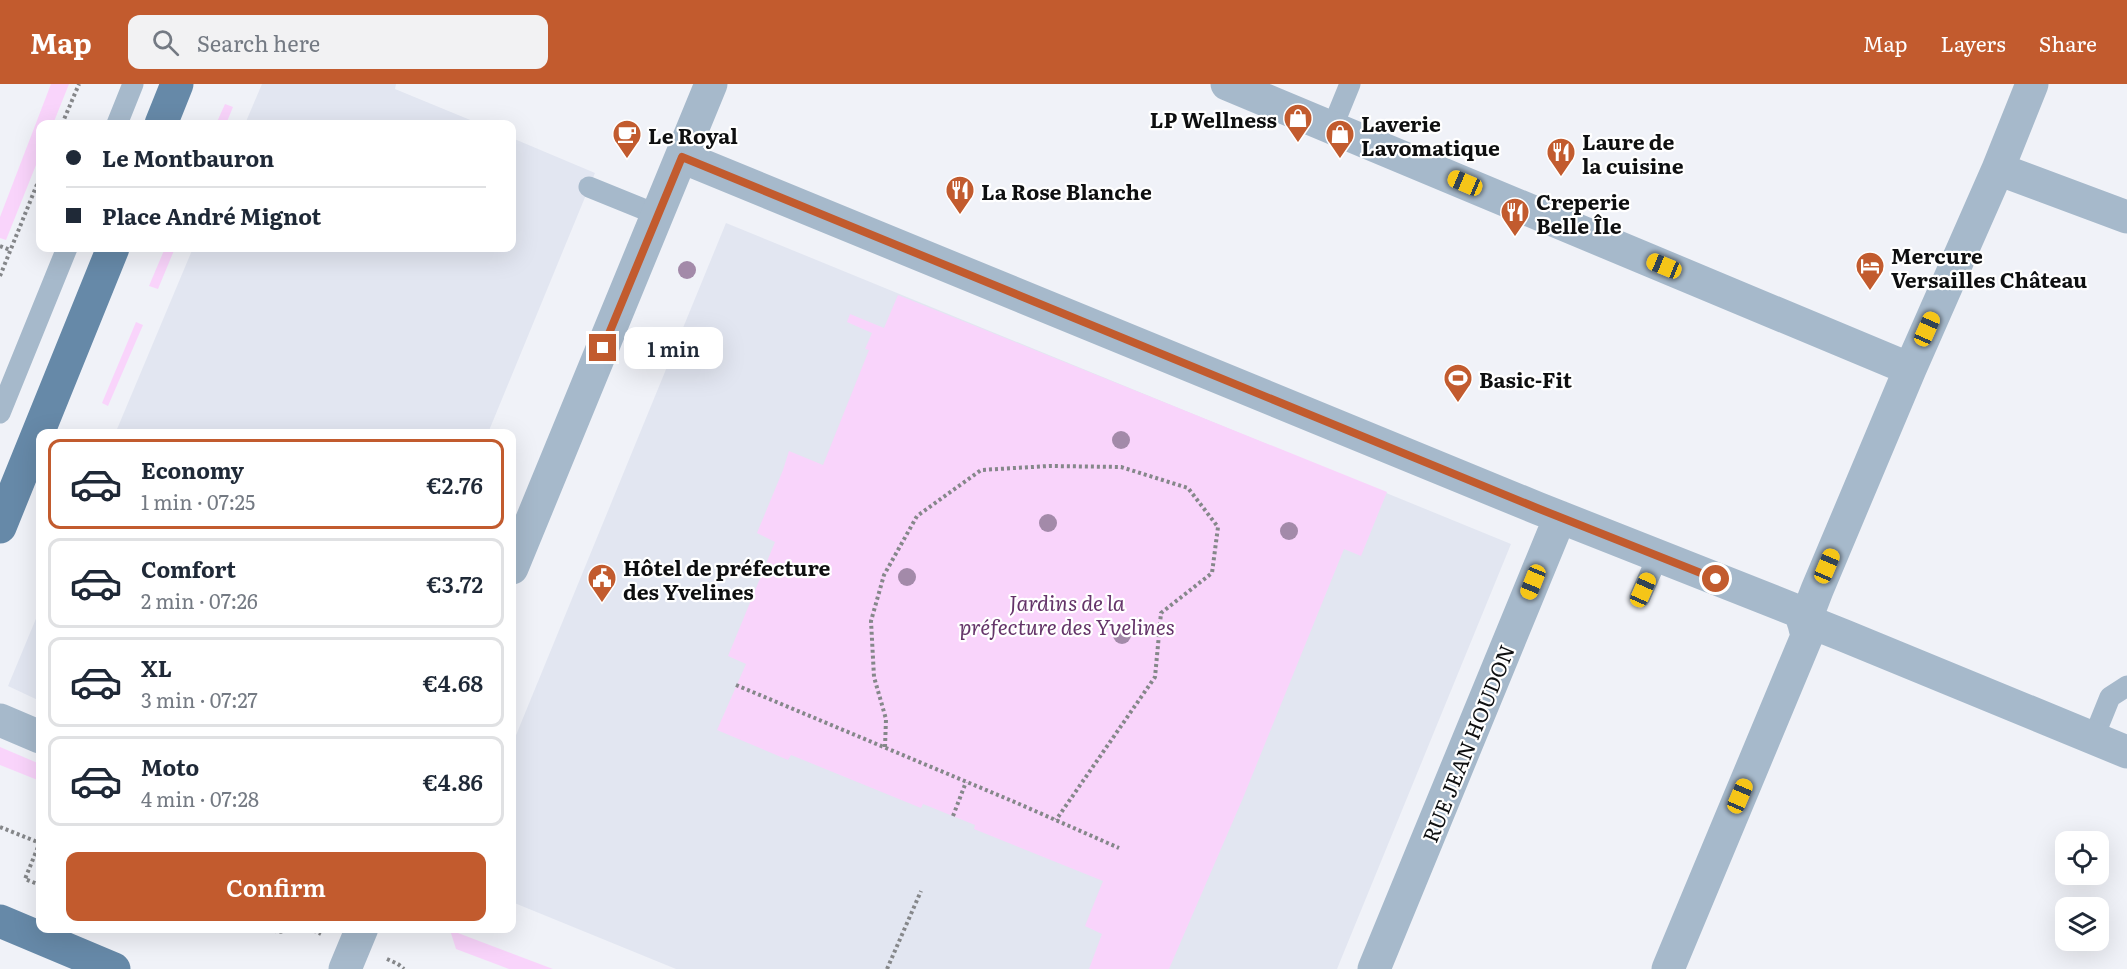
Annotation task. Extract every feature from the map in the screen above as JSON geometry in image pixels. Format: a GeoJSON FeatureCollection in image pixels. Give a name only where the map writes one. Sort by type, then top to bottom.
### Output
{"type":"FeatureCollection","features":[{"type":"Feature","properties":{"kind":"main road"},"geometry":{"type":"LineString","coordinates":[[163,120],[177,84]]}},
{"type":"Feature","properties":{"kind":"main road"},"geometry":{"type":"LineString","coordinates":[[39,429],[110,252]]}},
{"type":"Feature","properties":{"kind":"main road"},"geometry":{"type":"LineString","coordinates":[[0,527],[36,437]]}},
{"type":"Feature","properties":{"kind":"main road"},"geometry":{"type":"LineString","coordinates":[[0,921],[114,969]]}},
{"type":"Feature","properties":{"kind":"street"},"geometry":{"type":"LineString","coordinates":[[516,558],[711,84]]}},
{"type":"Feature","properties":{"kind":"street"},"geometry":{"type":"LineString","coordinates":[[1227,84],[1910,369]]}},
{"type":"Feature","properties":{"kind":"street"},"geometry":{"type":"LineString","coordinates":[[1804,624],[2032,84]]}},
{"type":"Feature","properties":{"kind":"street"},"geometry":{"type":"LineString","coordinates":[[682,157],[1560,518],[1800,612],[1807,636],[1668,969]]}},
{"type":"Feature","properties":{"kind":"street"},"geometry":{"type":"LineString","coordinates":[[1998,169],[2127,217]]}},
{"type":"Feature","properties":{"kind":"street","name":"RUE JEAN HOUDON"},"geometry":{"type":"LineString","coordinates":[[1374,969],[1560,518]]}},
{"type":"Feature","properties":{"kind":"street"},"geometry":{"type":"LineString","coordinates":[[1804,624],[1820,626],[2093,740],[2127,752]]}},
{"type":"Feature","properties":{"kind":"street"},"geometry":{"type":"LineString","coordinates":[[0,720],[36,735]]}},
{"type":"Feature","properties":{"kind":"street"},"geometry":{"type":"LineString","coordinates":[[345,969],[360,933]]}},
{"type":"Feature","properties":{"kind":"lane"},"geometry":{"type":"LineString","coordinates":[[119,120],[133,84]]}},
{"type":"Feature","properties":{"kind":"lane"},"geometry":{"type":"LineString","coordinates":[[1332,128],[1350,84]]}},
{"type":"Feature","properties":{"kind":"lane"},"geometry":{"type":"LineString","coordinates":[[589,187],[658,215]]}},
{"type":"Feature","properties":{"kind":"lane"},"geometry":{"type":"LineString","coordinates":[[0,413],[65,252]]}},
{"type":"Feature","properties":{"kind":"lane"},"geometry":{"type":"LineString","coordinates":[[1640,597],[1658,556]]}},
{"type":"Feature","properties":{"kind":"lane"},"geometry":{"type":"LineString","coordinates":[[2093,740],[2110,697],[2127,686]]}},
{"type":"Feature","properties":{"kind":"path"},"geometry":{"type":"LineString","coordinates":[[64,120],[79,84]]}},
{"type":"Feature","properties":{"kind":"path"},"geometry":{"type":"LineString","coordinates":[[0,276],[36,187]]}},
{"type":"Feature","properties":{"kind":"path"},"geometry":{"type":"LineString","coordinates":[[0,246],[10,250]]}},
{"type":"Feature","properties":{"kind":"path"},"geometry":{"type":"LineString","coordinates":[[885,747],[886,719],[874,677],[871,621],[884,575],[917,516],[981,470],[1049,465],[1121,467],[1188,488],[1218,527],[1212,573],[1161,613],[1155,676],[1056,820]]}},
{"type":"Feature","properties":{"kind":"path"},"geometry":{"type":"LineString","coordinates":[[736,685],[1119,848]]}},
{"type":"Feature","properties":{"kind":"path"},"geometry":{"type":"LineString","coordinates":[[953,816],[966,782]]}},
{"type":"Feature","properties":{"kind":"path"},"geometry":{"type":"LineString","coordinates":[[0,827],[36,840]]}},
{"type":"Feature","properties":{"kind":"path"},"geometry":{"type":"LineString","coordinates":[[36,852],[25,879],[36,883]]}},
{"type":"Feature","properties":{"kind":"path"},"geometry":{"type":"LineString","coordinates":[[887,969],[921,891]]}},
{"type":"Feature","properties":{"kind":"shaded area"},"geometry":{"type":"Polygon","coordinates":[[[262,84],[396,84],[395,89],[470,120],[247,120],[262,84]]]}},
{"type":"Feature","properties":{"kind":"shaded area"},"geometry":{"type":"Polygon","coordinates":[[[516,140],[595,173],[490,429],[117,429],[191,252],[516,252],[516,140]]]}},
{"type":"Feature","properties":{"kind":"shaded area"},"geometry":{"type":"Polygon","coordinates":[[[726,223],[1511,544],[1337,969],[676,969],[516,904],[516,735],[726,223]]]}},
{"type":"Feature","properties":{"kind":"shaded area"},"geometry":{"type":"Polygon","coordinates":[[[36,619],[36,699],[8,686],[36,619]]]}},
{"type":"Feature","properties":{"kind":"green space"},"geometry":{"type":"Polygon","coordinates":[[[51,84],[69,84],[55,120],[37,120],[51,84]]]}},
{"type":"Feature","properties":{"kind":"green space"},"geometry":{"type":"Polygon","coordinates":[[[225,104],[233,107],[228,120],[218,120],[225,104]]]}},
{"type":"Feature","properties":{"kind":"green space"},"geometry":{"type":"Polygon","coordinates":[[[36,123],[36,165],[6,240],[0,238],[0,217],[36,123]]]}},
{"type":"Feature","properties":{"kind":"green space"},"geometry":{"type":"Polygon","coordinates":[[[163,252],[173,252],[158,289],[149,286],[163,252]]]}},
{"type":"Feature","properties":{"kind":"green space","name":"Jardins de la préfecture des Yvelines"},"geometry":{"type":"Polygon","coordinates":[[[898,295],[1387,492],[1361,556],[1344,549],[1243,798],[1169,969],[1089,969],[1102,934],[1085,926],[1103,881],[974,829],[975,825],[923,804],[921,808],[791,755],[788,760],[717,730],[746,664],[728,656],[775,542],[757,533],[789,451],[823,465],[869,350],[865,349],[872,333],[847,322],[850,314],[884,328],[898,295]]]}},
{"type":"Feature","properties":{"kind":"green space"},"geometry":{"type":"Polygon","coordinates":[[[136,322],[143,325],[108,406],[102,403],[136,322]]]}},
{"type":"Feature","properties":{"kind":"green space"},"geometry":{"type":"Polygon","coordinates":[[[0,747],[36,762],[36,779],[0,765],[0,747]]]}},
{"type":"Feature","properties":{"kind":"green space"},"geometry":{"type":"Polygon","coordinates":[[[451,933],[458,933],[553,969],[509,969],[456,949],[451,933]]]}},
{"type":"Feature","properties":{"kind":"place","name":"LP Wellness"},"geometry":{"type":"Point","coordinates":[1298,144]}},
{"type":"Feature","properties":{"kind":"place","name":"Le Royal"},"geometry":{"type":"Point","coordinates":[627,160]}},
{"type":"Feature","properties":{"kind":"place","name":"Laverie Lavomatique"},"geometry":{"type":"Point","coordinates":[1340,160]}},
{"type":"Feature","properties":{"kind":"place","name":"Laure de la cuisine"},"geometry":{"type":"Point","coordinates":[1561,178]}},
{"type":"Feature","properties":{"kind":"place","name":"La Rose Blanche"},"geometry":{"type":"Point","coordinates":[960,216]}},
{"type":"Feature","properties":{"kind":"place","name":"Creperie Belle Île"},"geometry":{"type":"Point","coordinates":[1515,238]}},
{"type":"Feature","properties":{"kind":"place","name":"Mercure Versailles Château"},"geometry":{"type":"Point","coordinates":[1870,292]}},
{"type":"Feature","properties":{"kind":"place","name":"Basic-Fit"},"geometry":{"type":"Point","coordinates":[1458,404]}},
{"type":"Feature","properties":{"kind":"place","name":"Hôtel de préfecture des Yvelines"},"geometry":{"type":"Point","coordinates":[602,604]}},
{"type":"Feature","properties":{"kind":"route"},"geometry":{"type":"LineString","coordinates":[[603,348],[682,157],[731,175],[1537,508],[1716,579]]}}]}
